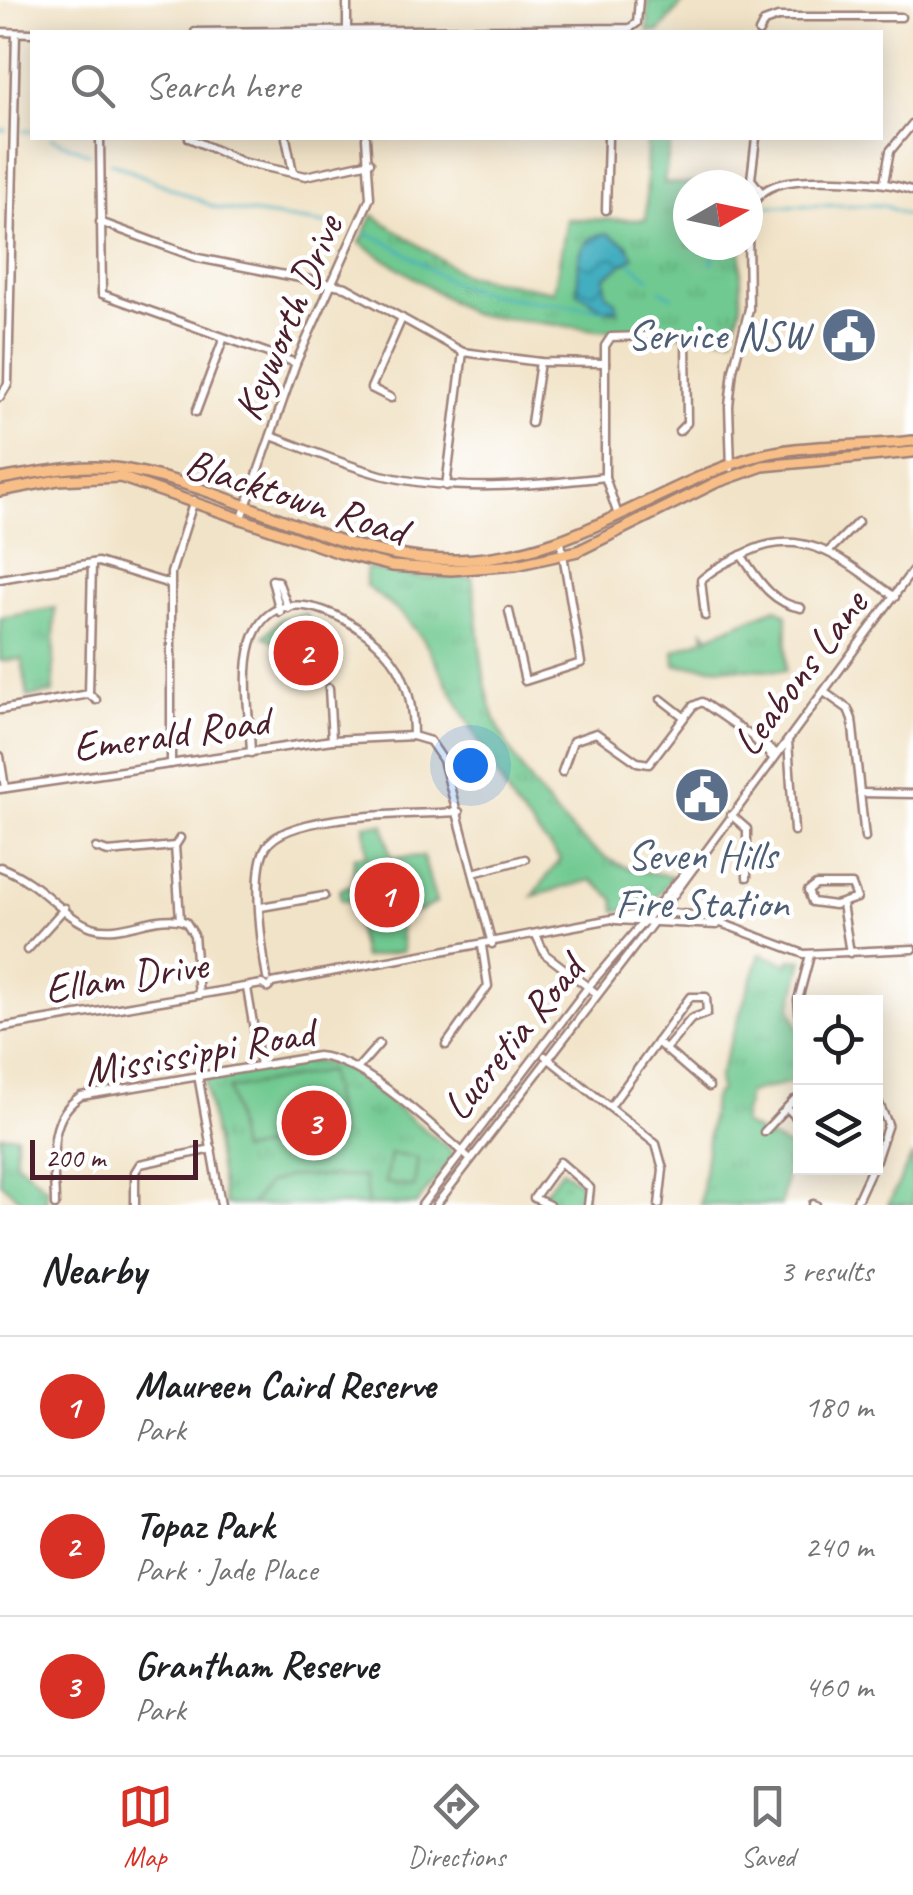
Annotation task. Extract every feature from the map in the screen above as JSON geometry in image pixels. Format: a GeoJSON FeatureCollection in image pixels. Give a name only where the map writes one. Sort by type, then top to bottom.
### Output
{"type":"FeatureCollection","features":[{"type":"Feature","properties":{"kind":"main road","name":"Blacktown Road"},"geometry":{"type":"LineString","coordinates":[[0,491],[58,480],[120,477],[404,558],[519,554],[562,542],[732,470],[807,448],[913,441]]}},
{"type":"Feature","properties":{"kind":"main road","name":"Blacktown Road"},"geometry":{"type":"LineString","coordinates":[[244,514],[340,553],[410,568],[498,567],[565,555],[638,524],[732,470],[786,461],[913,452]]}},
{"type":"Feature","properties":{"kind":"main road"},"geometry":{"type":"LineString","coordinates":[[0,478],[46,471],[124,469],[244,514]]}},
{"type":"Feature","properties":{"kind":"street"},"geometry":{"type":"LineString","coordinates":[[346,30],[348,0]]}},
{"type":"Feature","properties":{"kind":"street"},"geometry":{"type":"LineString","coordinates":[[610,30],[637,22],[639,0]]}},
{"type":"Feature","properties":{"kind":"street"},"geometry":{"type":"LineString","coordinates":[[759,30],[764,22],[778,17],[901,16]]}},
{"type":"Feature","properties":{"kind":"street"},"geometry":{"type":"LineString","coordinates":[[0,32],[30,33]]}},
{"type":"Feature","properties":{"kind":"street"},"geometry":{"type":"LineString","coordinates":[[0,397],[8,384],[16,32]]}},
{"type":"Feature","properties":{"kind":"street"},"geometry":{"type":"LineString","coordinates":[[884,183],[890,152],[913,123]]}},
{"type":"Feature","properties":{"kind":"street"},"geometry":{"type":"LineString","coordinates":[[100,140],[102,294],[296,364]]}},
{"type":"Feature","properties":{"kind":"street"},"geometry":{"type":"LineString","coordinates":[[193,140],[242,162],[306,176],[370,162]]}},
{"type":"Feature","properties":{"kind":"street"},"geometry":{"type":"LineString","coordinates":[[286,140],[293,172]]}},
{"type":"Feature","properties":{"kind":"street","name":"Keyworth Drive"},"geometry":{"type":"LineString","coordinates":[[244,514],[296,364],[370,198],[366,140]]}},
{"type":"Feature","properties":{"kind":"street"},"geometry":{"type":"LineString","coordinates":[[606,210],[608,140]]}},
{"type":"Feature","properties":{"kind":"street"},"geometry":{"type":"LineString","coordinates":[[752,170],[756,140]]}},
{"type":"Feature","properties":{"kind":"street"},"geometry":{"type":"LineString","coordinates":[[763,193],[791,183],[884,183],[913,191]]}},
{"type":"Feature","properties":{"kind":"street"},"geometry":{"type":"LineString","coordinates":[[100,222],[198,258],[332,284],[463,352],[540,362],[605,363]]}},
{"type":"Feature","properties":{"kind":"street"},"geometry":{"type":"LineString","coordinates":[[732,470],[729,394],[749,309],[748,260]]}},
{"type":"Feature","properties":{"kind":"street"},"geometry":{"type":"LineString","coordinates":[[391,398],[371,388],[402,318]]}},
{"type":"Feature","properties":{"kind":"street"},"geometry":{"type":"LineString","coordinates":[[620,518],[604,477],[606,346],[616,334],[680,335],[686,339],[687,423],[680,431]]}},
{"type":"Feature","properties":{"kind":"street"},"geometry":{"type":"LineString","coordinates":[[196,412],[223,340]]}},
{"type":"Feature","properties":{"kind":"street"},"geometry":{"type":"LineString","coordinates":[[446,486],[463,352]]}},
{"type":"Feature","properties":{"kind":"street"},"geometry":{"type":"LineString","coordinates":[[532,423],[540,362]]}},
{"type":"Feature","properties":{"kind":"street"},"geometry":{"type":"LineString","coordinates":[[271,436],[377,474],[446,486],[492,487],[604,477]]}},
{"type":"Feature","properties":{"kind":"street"},"geometry":{"type":"LineString","coordinates":[[171,764],[170,584],[194,500]]}},
{"type":"Feature","properties":{"kind":"street"},"geometry":{"type":"LineString","coordinates":[[830,550],[858,522]]}},
{"type":"Feature","properties":{"kind":"street"},"geometry":{"type":"LineString","coordinates":[[705,616],[700,580],[741,555],[782,541],[830,550],[894,597]]}},
{"type":"Feature","properties":{"kind":"street"},"geometry":{"type":"LineString","coordinates":[[509,611],[525,681],[579,666],[583,654],[562,542]]}},
{"type":"Feature","properties":{"kind":"street"},"geometry":{"type":"LineString","coordinates":[[741,555],[767,591],[785,606],[801,608]]}},
{"type":"Feature","properties":{"kind":"street"},"geometry":{"type":"LineString","coordinates":[[0,579],[92,563],[170,584]]}},
{"type":"Feature","properties":{"kind":"street"},"geometry":{"type":"LineString","coordinates":[[0,710],[93,697],[92,563]]}},
{"type":"Feature","properties":{"kind":"street","name":"Leabons Lane"},"geometry":{"type":"LineString","coordinates":[[654,915],[913,570]]}},
{"type":"Feature","properties":{"kind":"street"},"geometry":{"type":"LineString","coordinates":[[251,753],[251,644],[262,622],[284,610],[323,608],[342,616],[383,649],[408,691],[413,736],[438,748],[476,872],[492,944]]}},
{"type":"Feature","properties":{"kind":"street"},"geometry":{"type":"LineString","coordinates":[[328,688],[332,740]]}},
{"type":"Feature","properties":{"kind":"street"},"geometry":{"type":"LineString","coordinates":[[824,692],[848,709],[865,838]]}},
{"type":"Feature","properties":{"kind":"street"},"geometry":{"type":"LineString","coordinates":[[661,699],[684,717]]}},
{"type":"Feature","properties":{"kind":"street"},"geometry":{"type":"LineString","coordinates":[[562,772],[574,741],[596,733],[637,762],[649,764],[684,717],[702,702],[775,756]]}},
{"type":"Feature","properties":{"kind":"street","name":"Emerald Road"},"geometry":{"type":"LineString","coordinates":[[2,789],[332,740],[413,736]]}},
{"type":"Feature","properties":{"kind":"street"},"geometry":{"type":"LineString","coordinates":[[788,740],[794,831]]}},
{"type":"Feature","properties":{"kind":"street"},"geometry":{"type":"LineString","coordinates":[[0,756],[2,789]]}},
{"type":"Feature","properties":{"kind":"street"},"geometry":{"type":"LineString","coordinates":[[860,793],[913,794]]}},
{"type":"Feature","properties":{"kind":"street"},"geometry":{"type":"LineString","coordinates":[[267,981],[261,907],[262,856],[285,830],[314,823],[459,812]]}},
{"type":"Feature","properties":{"kind":"street"},"geometry":{"type":"LineString","coordinates":[[731,814],[747,829],[747,878]]}},
{"type":"Feature","properties":{"kind":"street"},"geometry":{"type":"LineString","coordinates":[[180,838],[175,846],[180,919],[194,935],[200,995]]}},
{"type":"Feature","properties":{"kind":"street"},"geometry":{"type":"LineString","coordinates":[[96,848],[108,852],[175,846]]}},
{"type":"Feature","properties":{"kind":"street"},"geometry":{"type":"LineString","coordinates":[[476,872],[525,858]]}},
{"type":"Feature","properties":{"kind":"street","name":"Leabons Lane"},"geometry":{"type":"LineString","coordinates":[[654,915],[697,859]]}},
{"type":"Feature","properties":{"kind":"street"},"geometry":{"type":"LineString","coordinates":[[0,867],[33,880],[96,929],[180,919]]}},
{"type":"Feature","properties":{"kind":"street"},"geometry":{"type":"LineString","coordinates":[[816,885],[855,887],[856,899],[842,904],[812,902],[808,889],[816,885]]}},
{"type":"Feature","properties":{"kind":"street"},"geometry":{"type":"LineString","coordinates":[[675,892],[678,906],[687,913],[814,956],[913,950]]}},
{"type":"Feature","properties":{"kind":"street"},"geometry":{"type":"LineString","coordinates":[[261,907],[324,896]]}},
{"type":"Feature","properties":{"kind":"street"},"geometry":{"type":"LineString","coordinates":[[842,904],[850,953]]}},
{"type":"Feature","properties":{"kind":"street"},"geometry":{"type":"LineString","coordinates":[[27,950],[65,908]]}},
{"type":"Feature","properties":{"kind":"street"},"geometry":{"type":"LineString","coordinates":[[615,920],[687,913]]}},
{"type":"Feature","properties":{"kind":"street"},"geometry":{"type":"LineString","coordinates":[[615,920],[654,915],[718,925]]}},
{"type":"Feature","properties":{"kind":"street","name":"Lucretia Road"},"geometry":{"type":"LineString","coordinates":[[436,1205],[588,987],[654,915]]}},
{"type":"Feature","properties":{"kind":"street","name":"Lucretia Road"},"geometry":{"type":"LineString","coordinates":[[422,1205],[596,993],[654,915]]}},
{"type":"Feature","properties":{"kind":"street","name":"Ellam Drive"},"geometry":{"type":"LineString","coordinates":[[0,1028],[615,920]]}},
{"type":"Feature","properties":{"kind":"street"},"geometry":{"type":"LineString","coordinates":[[628,920],[635,936]]}},
{"type":"Feature","properties":{"kind":"street"},"geometry":{"type":"LineString","coordinates":[[536,935],[545,954],[596,993]]}},
{"type":"Feature","properties":{"kind":"street"},"geometry":{"type":"LineString","coordinates":[[446,1044],[488,986],[482,946]]}},
{"type":"Feature","properties":{"kind":"street"},"geometry":{"type":"LineString","coordinates":[[801,995],[814,956]]}},
{"type":"Feature","properties":{"kind":"street"},"geometry":{"type":"LineString","coordinates":[[247,987],[260,1065]]}},
{"type":"Feature","properties":{"kind":"street"},"geometry":{"type":"LineString","coordinates":[[610,1106],[690,997],[706,996],[707,1013],[690,1019],[667,1048]]}},
{"type":"Feature","properties":{"kind":"street"},"geometry":{"type":"LineString","coordinates":[[657,1042],[709,1087]]}},
{"type":"Feature","properties":{"kind":"street"},"geometry":{"type":"LineString","coordinates":[[358,1069],[379,1044]]}},
{"type":"Feature","properties":{"kind":"street"},"geometry":{"type":"LineString","coordinates":[[544,1055],[656,1144],[663,1169],[659,1205]]}},
{"type":"Feature","properties":{"kind":"street","name":"Mississippi Road"},"geometry":{"type":"LineString","coordinates":[[55,1205],[55,1131],[71,1102],[94,1092],[318,1056],[336,1058],[358,1069],[469,1158]]}},
{"type":"Feature","properties":{"kind":"street"},"geometry":{"type":"LineString","coordinates":[[198,1075],[221,1205]]}},
{"type":"Feature","properties":{"kind":"street"},"geometry":{"type":"LineString","coordinates":[[764,1132],[793,1101]]}},
{"type":"Feature","properties":{"kind":"street"},"geometry":{"type":"LineString","coordinates":[[883,1107],[888,1129],[883,1142]]}},
{"type":"Feature","properties":{"kind":"street"},"geometry":{"type":"LineString","coordinates":[[787,1108],[793,1114]]}},
{"type":"Feature","properties":{"kind":"street"},"geometry":{"type":"LineString","coordinates":[[135,1205],[135,1172],[140,1164],[212,1148]]}},
{"type":"Feature","properties":{"kind":"street"},"geometry":{"type":"LineString","coordinates":[[549,1205],[534,1198],[560,1162],[590,1188],[588,1205]]}},
{"type":"Feature","properties":{"kind":"street"},"geometry":{"type":"LineString","coordinates":[[855,1205],[869,1175]]}},
{"type":"Feature","properties":{"kind":"green space"},"geometry":{"type":"Polygon","coordinates":[[[648,0],[685,0],[661,30],[648,30],[648,0]]]}},
{"type":"Feature","properties":{"kind":"green space"},"geometry":{"type":"Polygon","coordinates":[[[647,140],[671,140],[664,183],[673,183],[673,260],[741,260],[741,305],[733,337],[597,330],[471,314],[360,243],[373,215],[464,275],[554,291],[567,219],[646,220],[647,140]]]}},
{"type":"Feature","properties":{"kind":"green space"},"geometry":{"type":"Polygon","coordinates":[[[366,568],[424,578],[472,577],[487,691],[511,751],[561,819],[600,854],[639,871],[673,876],[651,904],[616,911],[614,899],[592,880],[533,896],[560,859],[513,804],[423,639],[403,615],[366,586],[366,568]]]}},
{"type":"Feature","properties":{"kind":"green space"},"geometry":{"type":"Polygon","coordinates":[[[55,608],[53,693],[28,697],[22,659],[0,661],[0,618],[55,608]]]}},
{"type":"Feature","properties":{"kind":"green space"},"geometry":{"type":"Polygon","coordinates":[[[776,608],[787,615],[786,671],[675,665],[674,651],[705,638],[704,630],[709,636],[776,608]]]}},
{"type":"Feature","properties":{"kind":"green space"},"geometry":{"type":"Polygon","coordinates":[[[306,614],[328,678],[264,636],[281,619],[306,614]]]}},
{"type":"Feature","properties":{"kind":"green space"},"geometry":{"type":"Polygon","coordinates":[[[384,824],[391,858],[423,856],[436,903],[399,920],[403,951],[363,958],[351,901],[341,900],[339,890],[353,884],[354,857],[367,855],[365,825],[384,824]]]}},
{"type":"Feature","properties":{"kind":"green space"},"geometry":{"type":"Polygon","coordinates":[[[760,954],[788,964],[790,959],[803,960],[791,1008],[793,1082],[748,1093],[742,1124],[791,1148],[781,1205],[700,1205],[713,1098],[720,1090],[718,1079],[760,954]]]}},
{"type":"Feature","properties":{"kind":"green space"},"geometry":{"type":"Polygon","coordinates":[[[312,1060],[345,1068],[451,1150],[453,1156],[416,1205],[225,1205],[205,1080],[312,1060]]]}},
{"type":"Feature","properties":{"kind":"green space"},"geometry":{"type":"Polygon","coordinates":[[[328,1071],[339,1133],[240,1151],[229,1089],[328,1071]]]}},
{"type":"Feature","properties":{"kind":"green space"},"geometry":{"type":"Polygon","coordinates":[[[0,1135],[16,1135],[16,1161],[47,1188],[46,1205],[26,1205],[0,1182],[0,1135]]]}},
{"type":"Feature","properties":{"kind":"green space"},"geometry":{"type":"Polygon","coordinates":[[[390,1154],[418,1158],[414,1187],[385,1183],[390,1154]]]}},
{"type":"Feature","properties":{"kind":"green space"},"geometry":{"type":"Polygon","coordinates":[[[913,1154],[913,1205],[888,1205],[913,1154]]]}},
{"type":"Feature","properties":{"kind":"green space"},"geometry":{"type":"Polygon","coordinates":[[[562,1170],[584,1186],[584,1205],[559,1205],[542,1196],[562,1170]]]}},
{"type":"Feature","properties":{"kind":"green space"},"geometry":{"type":"Polygon","coordinates":[[[288,1176],[364,1177],[368,1205],[251,1205],[267,1184],[288,1176]]]}},
{"type":"Feature","properties":{"kind":"water"},"geometry":{"type":"Polygon","coordinates":[[[607,233],[626,244],[634,257],[605,277],[606,294],[616,301],[618,311],[605,310],[578,293],[578,263],[583,247],[607,233]]]}},
{"type":"Feature","properties":{"kind":"waterway"},"geometry":{"type":"LineString","coordinates":[[0,130],[6,130]]}},
{"type":"Feature","properties":{"kind":"waterway"},"geometry":{"type":"LineString","coordinates":[[23,131],[30,131]]}},
{"type":"Feature","properties":{"kind":"waterway"},"geometry":{"type":"LineString","coordinates":[[56,140],[89,154]]}},
{"type":"Feature","properties":{"kind":"waterway"},"geometry":{"type":"LineString","coordinates":[[110,162],[217,208],[347,227]]}},
{"type":"Feature","properties":{"kind":"waterway"},"geometry":{"type":"LineString","coordinates":[[766,206],[883,205],[913,218]]}},
{"type":"Feature","properties":{"kind":"waterway"},"geometry":{"type":"LineString","coordinates":[[366,234],[464,287],[516,299],[605,310]]}},
{"type":"Feature","properties":{"kind":"waterway"},"geometry":{"type":"LineString","coordinates":[[630,262],[649,278]]}},
{"type":"Feature","properties":{"kind":"waterway"},"geometry":{"type":"LineString","coordinates":[[660,290],[673,297]]}},
{"type":"Feature","properties":{"kind":"place","name":"Service NSW"},"geometry":{"type":"Point","coordinates":[849,335]}},
{"type":"Feature","properties":{"kind":"place","name":"Topaz Park"},"geometry":{"type":"Point","coordinates":[306,653]}},
{"type":"Feature","properties":{"kind":"place","name":"Seven Hills Fire Station"},"geometry":{"type":"Point","coordinates":[702,795]}},
{"type":"Feature","properties":{"kind":"place","name":"Maureen Caird Reserve"},"geometry":{"type":"Point","coordinates":[387,895]}},
{"type":"Feature","properties":{"kind":"place","name":"Grantham Reserve"},"geometry":{"type":"Point","coordinates":[314,1123]}}]}
